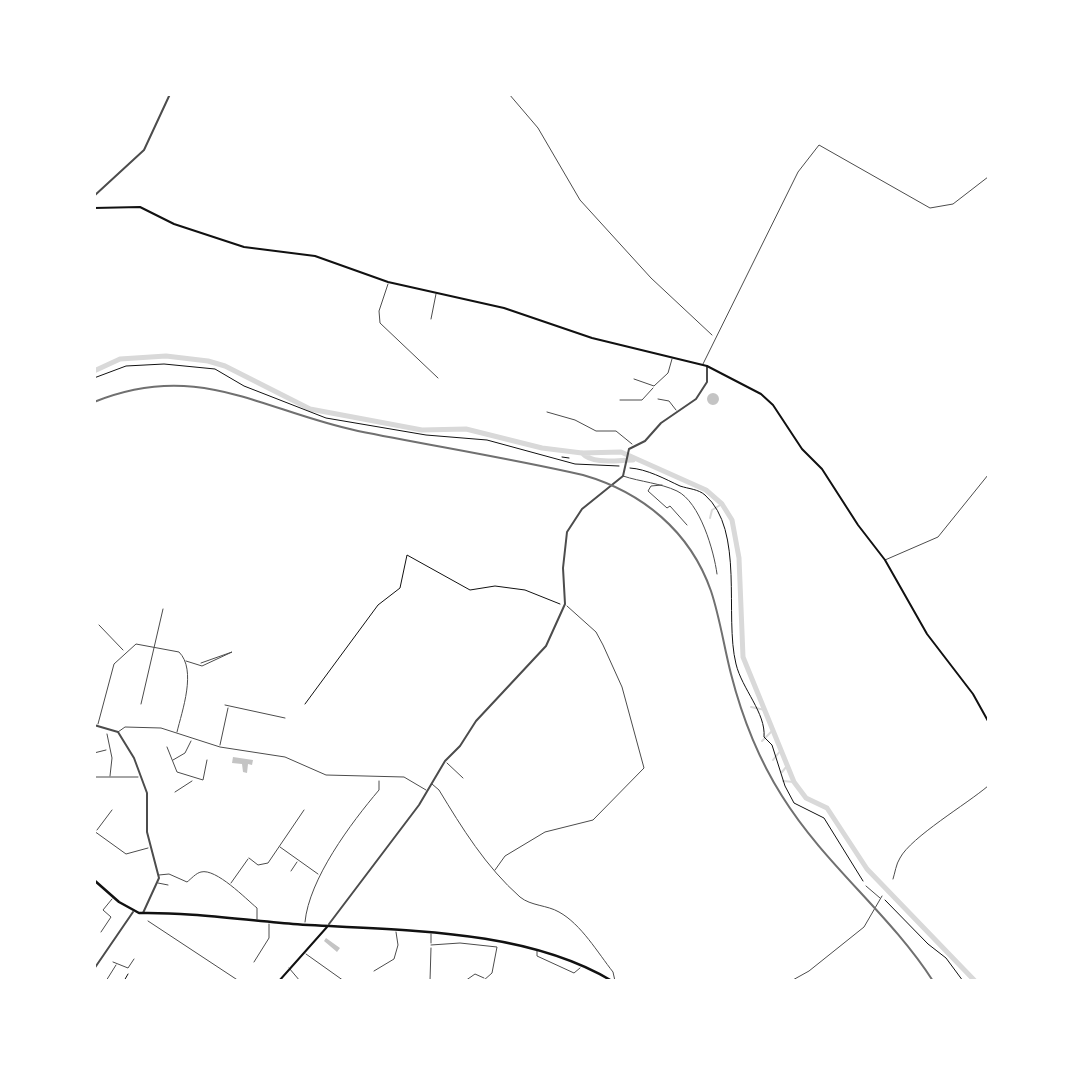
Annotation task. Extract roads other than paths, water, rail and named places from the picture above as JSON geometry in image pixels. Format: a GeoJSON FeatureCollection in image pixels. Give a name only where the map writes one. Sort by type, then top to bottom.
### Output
{"type":"FeatureCollection","features":[{"type":"Feature","properties":{"kind":"main road"},"geometry":{"type":"LineString","coordinates":[[94,208],[140,207],[174,224],[244,247],[315,256],[388,282],[504,308],[592,338],[705,366],[768,399],[886,560],[927,634],[973,694],[989,721]]}},
{"type":"Feature","properties":{"kind":"main road"},"geometry":{"type":"LineString","coordinates":[[94,880],[113,898],[134,912],[395,930],[496,940],[538,950],[613,981]]}},
{"type":"Feature","properties":{"kind":"main road"},"geometry":{"type":"LineString","coordinates":[[279,981],[328,925]]}},
{"type":"Feature","properties":{"kind":"street"},"geometry":{"type":"LineString","coordinates":[[94,196],[144,150],[170,94]]}},
{"type":"Feature","properties":{"kind":"street"},"geometry":{"type":"LineString","coordinates":[[509,94],[538,128],[580,200],[652,278],[714,337]]}},
{"type":"Feature","properties":{"kind":"street"},"geometry":{"type":"LineString","coordinates":[[709,376],[705,366],[714,337],[797,172],[819,145],[843,156],[925,207],[937,208],[953,204],[989,177]]}},
{"type":"Feature","properties":{"kind":"street"},"geometry":{"type":"LineString","coordinates":[[388,282],[379,311],[380,323],[438,378]]}},
{"type":"Feature","properties":{"kind":"street"},"geometry":{"type":"LineString","coordinates":[[431,320],[436,294]]}},
{"type":"Feature","properties":{"kind":"street"},"geometry":{"type":"LineString","coordinates":[[620,400],[642,400],[668,373],[672,359]]}},
{"type":"Feature","properties":{"kind":"street"},"geometry":{"type":"LineString","coordinates":[[631,447],[649,438],[661,423],[696,399],[709,376],[716,370]]}},
{"type":"Feature","properties":{"kind":"street"},"geometry":{"type":"LineString","coordinates":[[640,381],[641,376]]}},
{"type":"Feature","properties":{"kind":"street"},"geometry":{"type":"LineString","coordinates":[[634,380],[654,386]]}},
{"type":"Feature","properties":{"kind":"street"},"geometry":{"type":"LineString","coordinates":[[658,398],[663,397],[670,401],[677,412]]}},
{"type":"Feature","properties":{"kind":"street"},"geometry":{"type":"LineString","coordinates":[[328,925],[428,791],[445,761],[460,746],[476,720],[540,653],[557,626],[564,606],[563,568],[570,525],[582,509],[623,476],[631,441],[616,431],[596,431],[575,420],[547,412]]}},
{"type":"Feature","properties":{"kind":"street"},"geometry":{"type":"LineString","coordinates":[[886,560],[938,537],[989,475]]}},
{"type":"Feature","properties":{"kind":"street"},"geometry":{"type":"LineString","coordinates":[[623,476],[663,485],[686,498],[711,542],[717,574]]}},
{"type":"Feature","properties":{"kind":"street"},"geometry":{"type":"LineString","coordinates":[[663,485],[651,486],[648,491],[667,508],[670,506],[687,525]]}},
{"type":"Feature","properties":{"kind":"street"},"geometry":{"type":"LineString","coordinates":[[495,870],[505,856],[545,832],[593,820],[644,768],[622,687],[603,645],[589,625],[564,606]]}},
{"type":"Feature","properties":{"kind":"street"},"geometry":{"type":"LineString","coordinates":[[141,704],[163,608]]}},
{"type":"Feature","properties":{"kind":"street"},"geometry":{"type":"LineString","coordinates":[[99,625],[124,651]]}},
{"type":"Feature","properties":{"kind":"street"},"geometry":{"type":"LineString","coordinates":[[143,913],[158,883],[159,875],[146,823],[147,793],[118,732],[96,725],[114,664],[124,651],[136,643],[179,652],[184,662],[188,682],[176,734]]}},
{"type":"Feature","properties":{"kind":"street"},"geometry":{"type":"LineString","coordinates":[[184,662],[201,663],[202,666],[232,652],[201,663]]}},
{"type":"Feature","properties":{"kind":"street"},"geometry":{"type":"LineString","coordinates":[[213,657],[214,662]]}},
{"type":"Feature","properties":{"kind":"street"},"geometry":{"type":"LineString","coordinates":[[220,747],[227,705],[285,718]]}},
{"type":"Feature","properties":{"kind":"street"},"geometry":{"type":"LineString","coordinates":[[118,732],[125,727],[160,728],[220,747],[285,757],[326,775],[379,779],[404,777],[428,791]]}},
{"type":"Feature","properties":{"kind":"street"},"geometry":{"type":"LineString","coordinates":[[107,734],[112,758],[110,778]]}},
{"type":"Feature","properties":{"kind":"street"},"geometry":{"type":"LineString","coordinates":[[172,761],[185,753],[192,739]]}},
{"type":"Feature","properties":{"kind":"street"},"geometry":{"type":"LineString","coordinates":[[166,747],[177,772],[193,779],[203,780],[207,760]]}},
{"type":"Feature","properties":{"kind":"street"},"geometry":{"type":"LineString","coordinates":[[94,753],[108,749]]}},
{"type":"Feature","properties":{"kind":"street"},"geometry":{"type":"LineString","coordinates":[[445,761],[463,778]]}},
{"type":"Feature","properties":{"kind":"street"},"geometry":{"type":"LineString","coordinates":[[94,777],[140,777]]}},
{"type":"Feature","properties":{"kind":"street"},"geometry":{"type":"LineString","coordinates":[[175,792],[193,779]]}},
{"type":"Feature","properties":{"kind":"street"},"geometry":{"type":"LineString","coordinates":[[305,925],[307,906],[320,876],[379,790],[379,779]]}},
{"type":"Feature","properties":{"kind":"street"},"geometry":{"type":"LineString","coordinates":[[432,784],[439,790],[479,853],[522,899],[553,909],[569,919],[613,972],[613,981]]}},
{"type":"Feature","properties":{"kind":"street"},"geometry":{"type":"LineString","coordinates":[[893,879],[900,858],[924,832],[960,810],[989,786]]}},
{"type":"Feature","properties":{"kind":"street"},"geometry":{"type":"LineString","coordinates":[[112,810],[95,832],[126,854],[150,847]]}},
{"type":"Feature","properties":{"kind":"street"},"geometry":{"type":"LineString","coordinates":[[249,858],[258,865],[265,865],[304,810]]}},
{"type":"Feature","properties":{"kind":"street"},"geometry":{"type":"LineString","coordinates":[[280,847],[320,876]]}},
{"type":"Feature","properties":{"kind":"street"},"geometry":{"type":"LineString","coordinates":[[231,883],[251,855]]}},
{"type":"Feature","properties":{"kind":"street"},"geometry":{"type":"LineString","coordinates":[[291,871],[299,860]]}},
{"type":"Feature","properties":{"kind":"street"},"geometry":{"type":"LineString","coordinates":[[159,875],[169,874],[187,882],[203,872],[230,883],[257,908],[256,921]]}},
{"type":"Feature","properties":{"kind":"street"},"geometry":{"type":"LineString","coordinates":[[228,875],[233,879]]}},
{"type":"Feature","properties":{"kind":"street"},"geometry":{"type":"LineString","coordinates":[[158,883],[168,885]]}},
{"type":"Feature","properties":{"kind":"street"},"geometry":{"type":"LineString","coordinates":[[791,981],[809,971],[864,926],[882,897],[866,886]]}},
{"type":"Feature","properties":{"kind":"street"},"geometry":{"type":"LineString","coordinates":[[101,932],[111,917],[103,910],[113,898]]}},
{"type":"Feature","properties":{"kind":"street"},"geometry":{"type":"LineString","coordinates":[[94,969],[134,912]]}},
{"type":"Feature","properties":{"kind":"street"},"geometry":{"type":"LineString","coordinates":[[148,922],[239,981]]}},
{"type":"Feature","properties":{"kind":"street"},"geometry":{"type":"LineString","coordinates":[[254,962],[269,938],[269,922]]}},
{"type":"Feature","properties":{"kind":"street"},"geometry":{"type":"LineString","coordinates":[[374,971],[394,959],[397,953],[395,930]]}},
{"type":"Feature","properties":{"kind":"street"},"geometry":{"type":"LineString","coordinates":[[424,981],[430,980],[431,934]]}},
{"type":"Feature","properties":{"kind":"street"},"geometry":{"type":"LineString","coordinates":[[431,945],[460,943],[497,947],[492,973],[484,980],[475,974],[465,981]]}},
{"type":"Feature","properties":{"kind":"street"},"geometry":{"type":"LineString","coordinates":[[538,950],[537,956],[574,973],[582,966]]}},
{"type":"Feature","properties":{"kind":"street"},"geometry":{"type":"LineString","coordinates":[[304,953],[344,981]]}},
{"type":"Feature","properties":{"kind":"street"},"geometry":{"type":"LineString","coordinates":[[113,962],[128,968],[134,959]]}},
{"type":"Feature","properties":{"kind":"street"},"geometry":{"type":"LineString","coordinates":[[106,981],[117,964]]}},
{"type":"Feature","properties":{"kind":"street"},"geometry":{"type":"LineString","coordinates":[[376,964],[378,968]]}},
{"type":"Feature","properties":{"kind":"street"},"geometry":{"type":"LineString","coordinates":[[289,968],[300,981]]}},
{"type":"Feature","properties":{"kind":"waterway"},"geometry":{"type":"LineString","coordinates":[[94,371],[120,359],[166,356],[208,361],[225,366],[310,409],[422,430],[466,429],[542,448],[582,453],[621,452],[706,490],[722,504],[732,520],[739,558],[743,657],[794,782],[806,798],[827,808],[867,869],[975,981]]}},
{"type":"Feature","properties":{"kind":"waterway"},"geometry":{"type":"LineString","coordinates":[[582,453],[599,460],[633,460]]}},
{"type":"Feature","properties":{"kind":"waterway"},"geometry":{"type":"LineString","coordinates":[[710,518],[712,510],[722,504]]}},
{"type":"Feature","properties":{"kind":"waterway"},"geometry":{"type":"LineString","coordinates":[[751,707],[765,710]]}},
{"type":"Feature","properties":{"kind":"waterway"},"geometry":{"type":"LineString","coordinates":[[762,741],[773,730]]}},
{"type":"Feature","properties":{"kind":"waterway"},"geometry":{"type":"LineString","coordinates":[[773,760],[781,750]]}},
{"type":"Feature","properties":{"kind":"waterway"},"geometry":{"type":"LineString","coordinates":[[782,772],[787,766]]}},
{"type":"Feature","properties":{"kind":"waterway"},"geometry":{"type":"LineString","coordinates":[[783,781],[794,782]]}},
{"type":"Feature","properties":{"kind":"railway"},"geometry":{"type":"LineString","coordinates":[[94,402],[131,390],[165,386],[197,387],[228,393],[358,431],[583,475],[605,482],[644,503],[677,532],[702,569],[714,601],[740,706],[758,752],[782,796],[799,821],[897,933],[933,981]]}}]}
